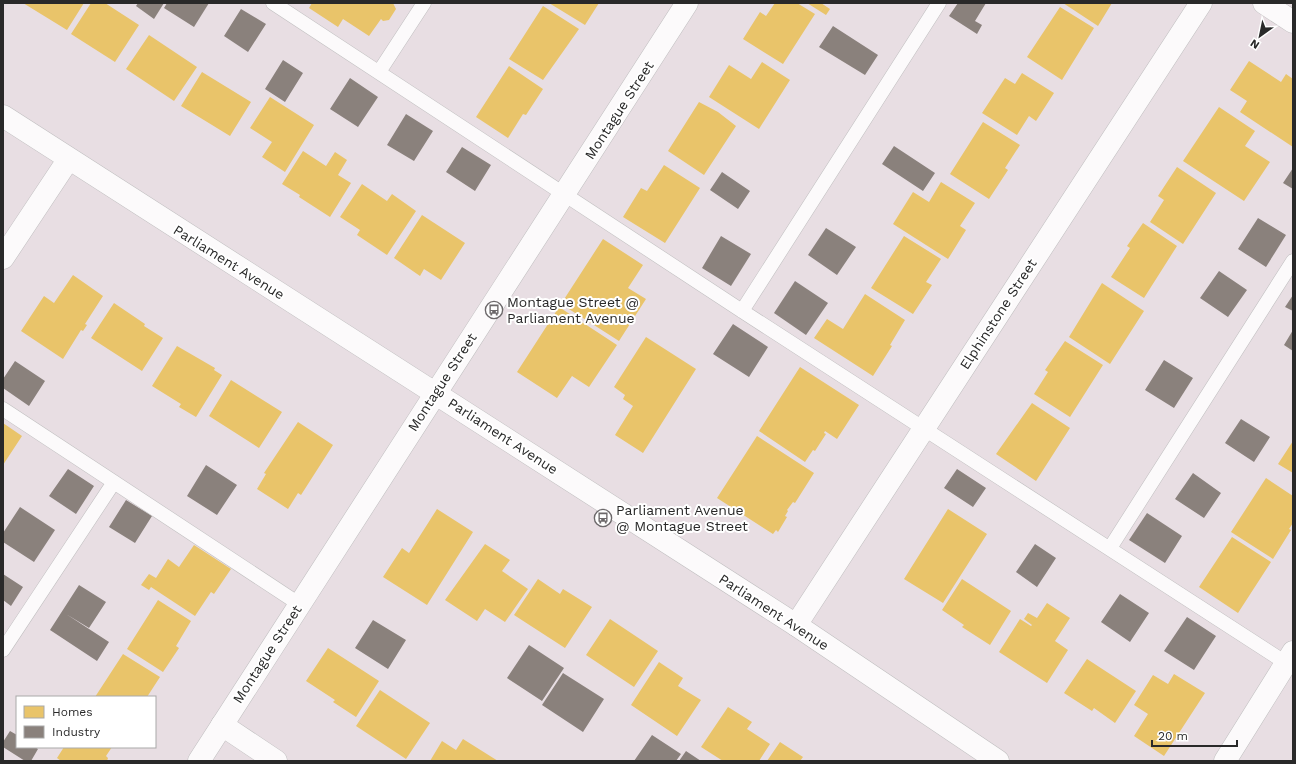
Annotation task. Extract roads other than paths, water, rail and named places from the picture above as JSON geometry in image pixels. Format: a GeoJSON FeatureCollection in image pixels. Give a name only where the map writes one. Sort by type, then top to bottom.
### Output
{"type":"FeatureCollection","features":[{"type":"Feature","properties":{"kind":"street","name":"Montague Street"},"geometry":{"type":"LineString","coordinates":[[199,761],[435,392],[687,3]]}},
{"type":"Feature","properties":{"kind":"street","name":"Elphinstone Street"},"geometry":{"type":"LineString","coordinates":[[796,625],[1201,3]]}},
{"type":"Feature","properties":{"kind":"street"},"geometry":{"type":"LineString","coordinates":[[1264,3],[1293,22]]}},
{"type":"Feature","properties":{"kind":"street","name":"Parliament Avenue"},"geometry":{"type":"LineString","coordinates":[[3,116],[68,160],[435,392],[796,625],[998,761]]}},
{"type":"Feature","properties":{"kind":"street"},"geometry":{"type":"LineString","coordinates":[[3,258],[68,160]]}},
{"type":"Feature","properties":{"kind":"street"},"geometry":{"type":"LineString","coordinates":[[1225,761],[1290,657]]}},
{"type":"Feature","properties":{"kind":"street"},"geometry":{"type":"LineString","coordinates":[[222,725],[276,761]]}},
{"type":"Feature","properties":{"kind":"lane"},"geometry":{"type":"LineString","coordinates":[[273,3],[564,195],[923,428],[1110,548],[1290,657]]}},
{"type":"Feature","properties":{"kind":"lane"},"geometry":{"type":"LineString","coordinates":[[379,72],[424,3]]}},
{"type":"Feature","properties":{"kind":"lane"},"geometry":{"type":"LineString","coordinates":[[742,311],[939,3]]}},
{"type":"Feature","properties":{"kind":"lane"},"geometry":{"type":"LineString","coordinates":[[1110,548],[1293,261]]}},
{"type":"Feature","properties":{"kind":"lane"},"geometry":{"type":"LineString","coordinates":[[3,409],[299,604]]}},
{"type":"Feature","properties":{"kind":"lane"},"geometry":{"type":"LineString","coordinates":[[3,650],[114,482]]}},
{"type":"Feature","properties":{"kind":"place","name":"Montague Street @ Parliament Avenue"},"geometry":{"type":"Point","coordinates":[494,310]}},
{"type":"Feature","properties":{"kind":"place","name":"Parliament Avenue @ Montague Street"},"geometry":{"type":"Point","coordinates":[603,518]}}]}
